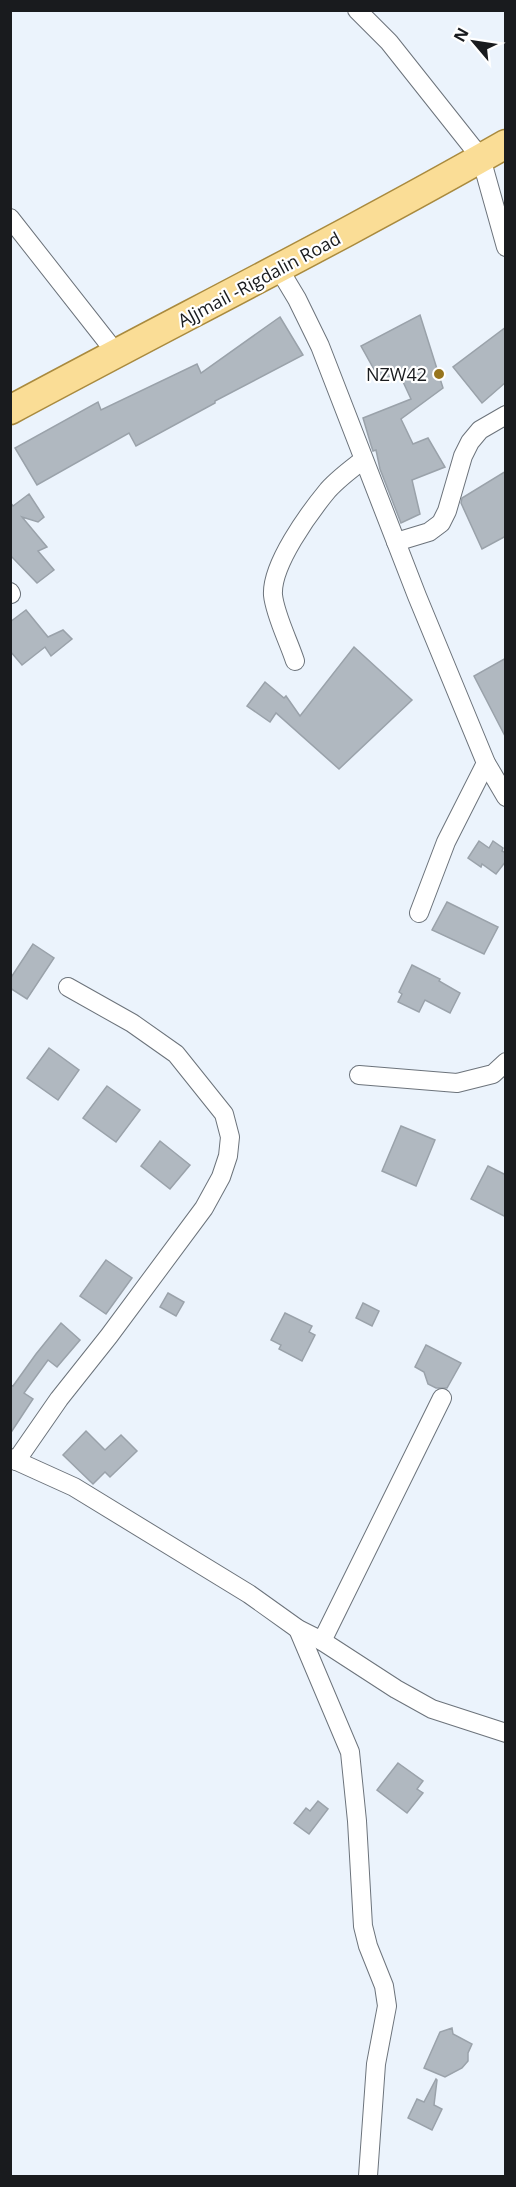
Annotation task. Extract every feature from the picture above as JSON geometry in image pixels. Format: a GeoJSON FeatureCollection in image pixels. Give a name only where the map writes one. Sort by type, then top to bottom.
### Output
{"type":"FeatureCollection","features":[{"type":"Feature","properties":{"kind":"main road","name":"AJjmail -Rigdalin Road"},"geometry":{"type":"LineString","coordinates":[[10,410],[279,269],[493,151]]}},
{"type":"Feature","properties":{"kind":"street"},"geometry":{"type":"LineString","coordinates":[[357,10],[493,151],[506,247]]}},
{"type":"Feature","properties":{"kind":"street"},"geometry":{"type":"LineString","coordinates":[[10,218],[116,353]]}},
{"type":"Feature","properties":{"kind":"street"},"geometry":{"type":"LineString","coordinates":[[279,269],[320,346],[363,460],[486,763],[506,797]]}},
{"type":"Feature","properties":{"kind":"street"},"geometry":{"type":"LineString","coordinates":[[396,542],[429,532],[441,523],[470,442],[480,430],[506,415]]}},
{"type":"Feature","properties":{"kind":"street"},"geometry":{"type":"LineString","coordinates":[[295,661],[273,597],[274,581],[290,547],[329,490],[363,460]]}},
{"type":"Feature","properties":{"kind":"street"},"geometry":{"type":"LineString","coordinates":[[419,913],[446,842],[486,763]]}},
{"type":"Feature","properties":{"kind":"street"},"geometry":{"type":"LineString","coordinates":[[68,987],[132,1023],[176,1054],[224,1114],[230,1137],[228,1156],[204,1208],[14,1459],[74,1487],[249,1594],[298,1629],[322,1641],[396,1689],[432,1709],[506,1733]]}},
{"type":"Feature","properties":{"kind":"street"},"geometry":{"type":"LineString","coordinates":[[359,1075],[457,1083],[493,1074],[506,1062]]}},
{"type":"Feature","properties":{"kind":"street"},"geometry":{"type":"LineString","coordinates":[[322,1641],[442,1398]]}},
{"type":"Feature","properties":{"kind":"street"},"geometry":{"type":"LineString","coordinates":[[298,1629],[350,1752],[357,1821],[363,1926],[368,1946],[384,1986],[387,2006],[376,2064],[368,2176]]}},
{"type":"Feature","properties":{"kind":"building"},"geometry":{"type":"Polygon","coordinates":[[[420,315],[443,388],[401,419],[413,444],[428,438],[445,467],[412,480],[420,514],[401,523],[380,469],[376,450],[373,451],[363,418],[411,399],[398,371],[381,382],[361,346],[420,315]]]}},
{"type":"Feature","properties":{"kind":"building"},"geometry":{"type":"Polygon","coordinates":[[[280,317],[303,355],[136,446],[129,433],[37,485],[15,448],[98,402],[101,410],[197,364],[201,373],[280,317]]]}},
{"type":"Feature","properties":{"kind":"building"},"geometry":{"type":"Polygon","coordinates":[[[506,327],[506,382],[482,403],[453,367],[506,327]]]}},
{"type":"Feature","properties":{"kind":"building"},"geometry":{"type":"Polygon","coordinates":[[[506,471],[506,536],[482,549],[461,503],[462,498],[506,471]]]}},
{"type":"Feature","properties":{"kind":"building"},"geometry":{"type":"Polygon","coordinates":[[[29,494],[44,517],[38,522],[22,517],[47,547],[38,551],[54,570],[37,583],[10,555],[10,502],[13,506],[29,494]]]}},
{"type":"Feature","properties":{"kind":"building"},"geometry":{"type":"Polygon","coordinates":[[[26,610],[48,637],[63,630],[72,639],[51,656],[45,647],[22,665],[10,651],[10,622],[26,610]]]}},
{"type":"Feature","properties":{"kind":"building"},"geometry":{"type":"Polygon","coordinates":[[[354,647],[412,700],[339,769],[276,713],[270,722],[247,706],[265,682],[284,698],[286,696],[300,716],[354,647]]]}},
{"type":"Feature","properties":{"kind":"building"},"geometry":{"type":"Polygon","coordinates":[[[506,658],[506,738],[474,676],[506,658]]]}},
{"type":"Feature","properties":{"kind":"building"},"geometry":{"type":"Polygon","coordinates":[[[479,841],[489,848],[493,841],[506,853],[506,861],[496,874],[468,858],[479,841]]]}},
{"type":"Feature","properties":{"kind":"building"},"geometry":{"type":"Polygon","coordinates":[[[447,902],[498,927],[484,954],[432,930],[447,902]]]}},
{"type":"Feature","properties":{"kind":"building"},"geometry":{"type":"Polygon","coordinates":[[[33,944],[54,958],[27,999],[10,988],[10,979],[33,944]]]}},
{"type":"Feature","properties":{"kind":"building"},"geometry":{"type":"Polygon","coordinates":[[[412,965],[440,979],[439,981],[460,993],[450,1013],[425,1000],[419,1012],[398,1002],[402,994],[399,992],[412,965]]]}},
{"type":"Feature","properties":{"kind":"building"},"geometry":{"type":"Polygon","coordinates":[[[49,1048],[79,1070],[58,1100],[27,1078],[49,1048]]]}},
{"type":"Feature","properties":{"kind":"building"},"geometry":{"type":"Polygon","coordinates":[[[107,1086],[140,1110],[116,1142],[83,1118],[107,1086]]]}},
{"type":"Feature","properties":{"kind":"building"},"geometry":{"type":"Polygon","coordinates":[[[401,1126],[435,1140],[416,1186],[382,1171],[401,1126]]]}},
{"type":"Feature","properties":{"kind":"building"},"geometry":{"type":"Polygon","coordinates":[[[160,1141],[190,1165],[170,1189],[141,1166],[160,1141]]]}},
{"type":"Feature","properties":{"kind":"building"},"geometry":{"type":"Polygon","coordinates":[[[488,1166],[506,1175],[506,1217],[471,1199],[488,1166]]]}},
{"type":"Feature","properties":{"kind":"building"},"geometry":{"type":"Polygon","coordinates":[[[106,1260],[132,1278],[106,1314],[80,1296],[106,1260]]]}},
{"type":"Feature","properties":{"kind":"building"},"geometry":{"type":"Polygon","coordinates":[[[168,1293],[184,1302],[176,1316],[160,1307],[168,1293]]]}},
{"type":"Feature","properties":{"kind":"building"},"geometry":{"type":"Polygon","coordinates":[[[363,1303],[379,1311],[372,1326],[356,1318],[363,1303]]]}},
{"type":"Feature","properties":{"kind":"building"},"geometry":{"type":"Polygon","coordinates":[[[285,1313],[312,1326],[309,1332],[315,1335],[302,1361],[279,1349],[281,1345],[271,1340],[285,1313]]]}},
{"type":"Feature","properties":{"kind":"building"},"geometry":{"type":"Polygon","coordinates":[[[61,1323],[80,1340],[57,1367],[48,1360],[24,1393],[33,1399],[10,1434],[10,1385],[13,1386],[61,1323]]]}},
{"type":"Feature","properties":{"kind":"building"},"geometry":{"type":"Polygon","coordinates":[[[426,1345],[461,1363],[447,1388],[436,1388],[428,1384],[424,1372],[415,1367],[426,1345]]]}},
{"type":"Feature","properties":{"kind":"building"},"geometry":{"type":"Polygon","coordinates":[[[86,1431],[105,1450],[121,1435],[137,1451],[110,1477],[105,1472],[93,1484],[63,1455],[86,1431]]]}},
{"type":"Feature","properties":{"kind":"building"},"geometry":{"type":"Polygon","coordinates":[[[398,1763],[423,1781],[417,1789],[423,1793],[407,1813],[377,1790],[398,1763]]]}},
{"type":"Feature","properties":{"kind":"building"},"geometry":{"type":"Polygon","coordinates":[[[318,1801],[328,1809],[309,1834],[294,1823],[306,1808],[310,1811],[318,1801]]]}},
{"type":"Feature","properties":{"kind":"building"},"geometry":{"type":"Polygon","coordinates":[[[452,2028],[453,2034],[472,2044],[468,2053],[468,2061],[462,2068],[445,2077],[424,2068],[440,2032],[452,2028]]]}},
{"type":"Feature","properties":{"kind":"building"},"geometry":{"type":"Polygon","coordinates":[[[436,2079],[434,2105],[442,2109],[432,2130],[408,2118],[417,2099],[424,2102],[436,2079]]]}},
{"type":"Feature","properties":{"kind":"place","name":"NZW42"},"geometry":{"type":"Point","coordinates":[439,374]}}]}
